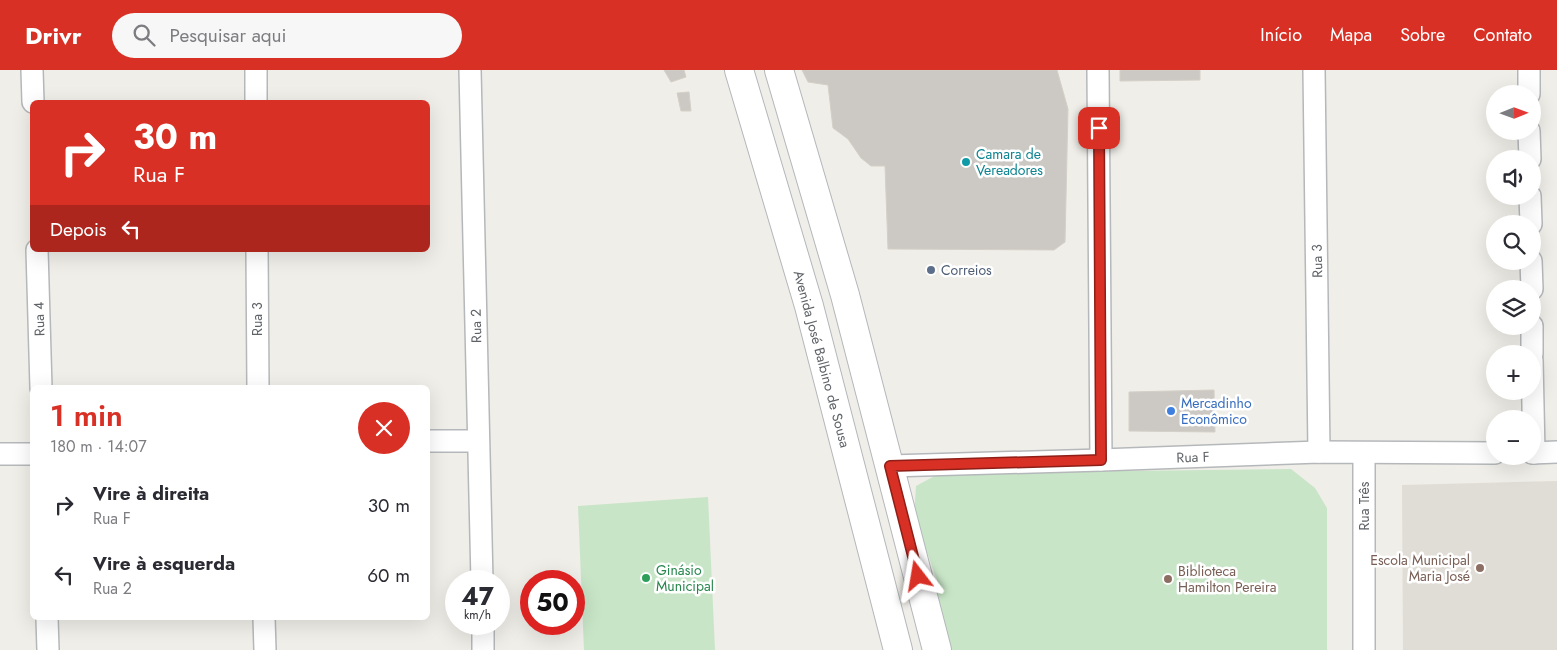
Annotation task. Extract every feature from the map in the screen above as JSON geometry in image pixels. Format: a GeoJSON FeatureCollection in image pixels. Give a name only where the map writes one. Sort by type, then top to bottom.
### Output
{"type":"FeatureCollection","features":[{"type":"Feature","properties":{"kind":"main road","name":"Avenida José Balbino de Sousa"},"geometry":{"type":"LineString","coordinates":[[739,70],[808,306],[898,650]]}},
{"type":"Feature","properties":{"kind":"main road"},"geometry":{"type":"LineString","coordinates":[[779,70],[845,295],[937,650]]}},
{"type":"Feature","properties":{"kind":"main road"},"geometry":{"type":"LineString","coordinates":[[808,306],[845,295]]}},
{"type":"Feature","properties":{"kind":"street"},"geometry":{"type":"LineString","coordinates":[[32,70],[33,100]]}},
{"type":"Feature","properties":{"kind":"street"},"geometry":{"type":"LineString","coordinates":[[256,70],[256,100]]}},
{"type":"Feature","properties":{"kind":"street","name":"Rua 2"},"geometry":{"type":"LineString","coordinates":[[470,70],[482,570]]}},
{"type":"Feature","properties":{"kind":"street"},"geometry":{"type":"LineString","coordinates":[[1098,70],[1101,460]]}},
{"type":"Feature","properties":{"kind":"street","name":"Rua 3"},"geometry":{"type":"LineString","coordinates":[[1314,70],[1318,452]]}},
{"type":"Feature","properties":{"kind":"street"},"geometry":{"type":"LineString","coordinates":[[1529,70],[1529,85]]}},
{"type":"Feature","properties":{"kind":"street","name":"Rua 4"},"geometry":{"type":"LineString","coordinates":[[37,252],[41,385]]}},
{"type":"Feature","properties":{"kind":"street","name":"Rua 3"},"geometry":{"type":"LineString","coordinates":[[257,252],[258,385]]}},
{"type":"Feature","properties":{"kind":"street"},"geometry":{"type":"LineString","coordinates":[[430,441],[478,440]]}},
{"type":"Feature","properties":{"kind":"street","name":"Rua F"},"geometry":{"type":"LineString","coordinates":[[890,466],[1318,452],[1486,453]]}},
{"type":"Feature","properties":{"kind":"street","name":"Rua Três"},"geometry":{"type":"LineString","coordinates":[[1364,452],[1364,650]]}},
{"type":"Feature","properties":{"kind":"street"},"geometry":{"type":"LineString","coordinates":[[1541,453],[1557,452]]}},
{"type":"Feature","properties":{"kind":"street"},"geometry":{"type":"LineString","coordinates":[[0,454],[30,454]]}},
{"type":"Feature","properties":{"kind":"street"},"geometry":{"type":"LineString","coordinates":[[47,620],[48,650]]}},
{"type":"Feature","properties":{"kind":"street"},"geometry":{"type":"LineString","coordinates":[[264,620],[265,650]]}},
{"type":"Feature","properties":{"kind":"street"},"geometry":{"type":"LineString","coordinates":[[483,635],[483,650]]}},
{"type":"Feature","properties":{"kind":"shaded area","name":"Escola Municipal Maria José"},"geometry":{"type":"Polygon","coordinates":[[[1557,481],[1557,650],[1403,650],[1402,485],[1557,481]]]}},
{"type":"Feature","properties":{"kind":"green space"},"geometry":{"type":"Polygon","coordinates":[[[1291,469],[1315,488],[1327,508],[1327,650],[935,650],[927,622],[940,589],[914,515],[916,486],[940,473],[1291,469]]]}},
{"type":"Feature","properties":{"kind":"green space","name":"Ginásio Municipal"},"geometry":{"type":"Polygon","coordinates":[[[708,497],[715,650],[584,650],[585,570],[581,570],[578,506],[708,497]]]}},
{"type":"Feature","properties":{"kind":"building"},"geometry":{"type":"Polygon","coordinates":[[[664,70],[684,70],[686,77],[671,82],[664,70]]]}},
{"type":"Feature","properties":{"kind":"building","name":"Camara de Vereadores"},"geometry":{"type":"Polygon","coordinates":[[[802,70],[1057,70],[1068,109],[1065,242],[1054,250],[888,249],[885,166],[871,166],[861,158],[848,139],[833,128],[828,85],[808,82],[802,70]]]}},
{"type":"Feature","properties":{"kind":"building"},"geometry":{"type":"Polygon","coordinates":[[[1120,70],[1200,70],[1200,80],[1120,81],[1120,70]]]}},
{"type":"Feature","properties":{"kind":"building"},"geometry":{"type":"Polygon","coordinates":[[[689,92],[691,111],[681,111],[677,93],[689,92]]]}},
{"type":"Feature","properties":{"kind":"building","name":"Mercadinho Econômico"},"geometry":{"type":"Polygon","coordinates":[[[1214,390],[1215,432],[1129,431],[1129,392],[1214,390]]]}},
{"type":"Feature","properties":{"kind":"place","name":"Camara de Vereadores"},"geometry":{"type":"Point","coordinates":[966,162]}},
{"type":"Feature","properties":{"kind":"place","name":"Correios"},"geometry":{"type":"Point","coordinates":[931,270]}},
{"type":"Feature","properties":{"kind":"place","name":"Mercadinho Econômico"},"geometry":{"type":"Point","coordinates":[1171,411]}},
{"type":"Feature","properties":{"kind":"place","name":"Escola Municipal Maria José"},"geometry":{"type":"Point","coordinates":[1480,568]}},
{"type":"Feature","properties":{"kind":"place","name":"Ginásio Municipal"},"geometry":{"type":"Point","coordinates":[646,578]}},
{"type":"Feature","properties":{"kind":"place","name":"Biblioteca Hamilton Pereira"},"geometry":{"type":"Point","coordinates":[1168,579]}},
{"type":"Feature","properties":{"kind":"route"},"geometry":{"type":"LineString","coordinates":[[918,576],[890,466],[1101,460],[1099,128]]}}]}
